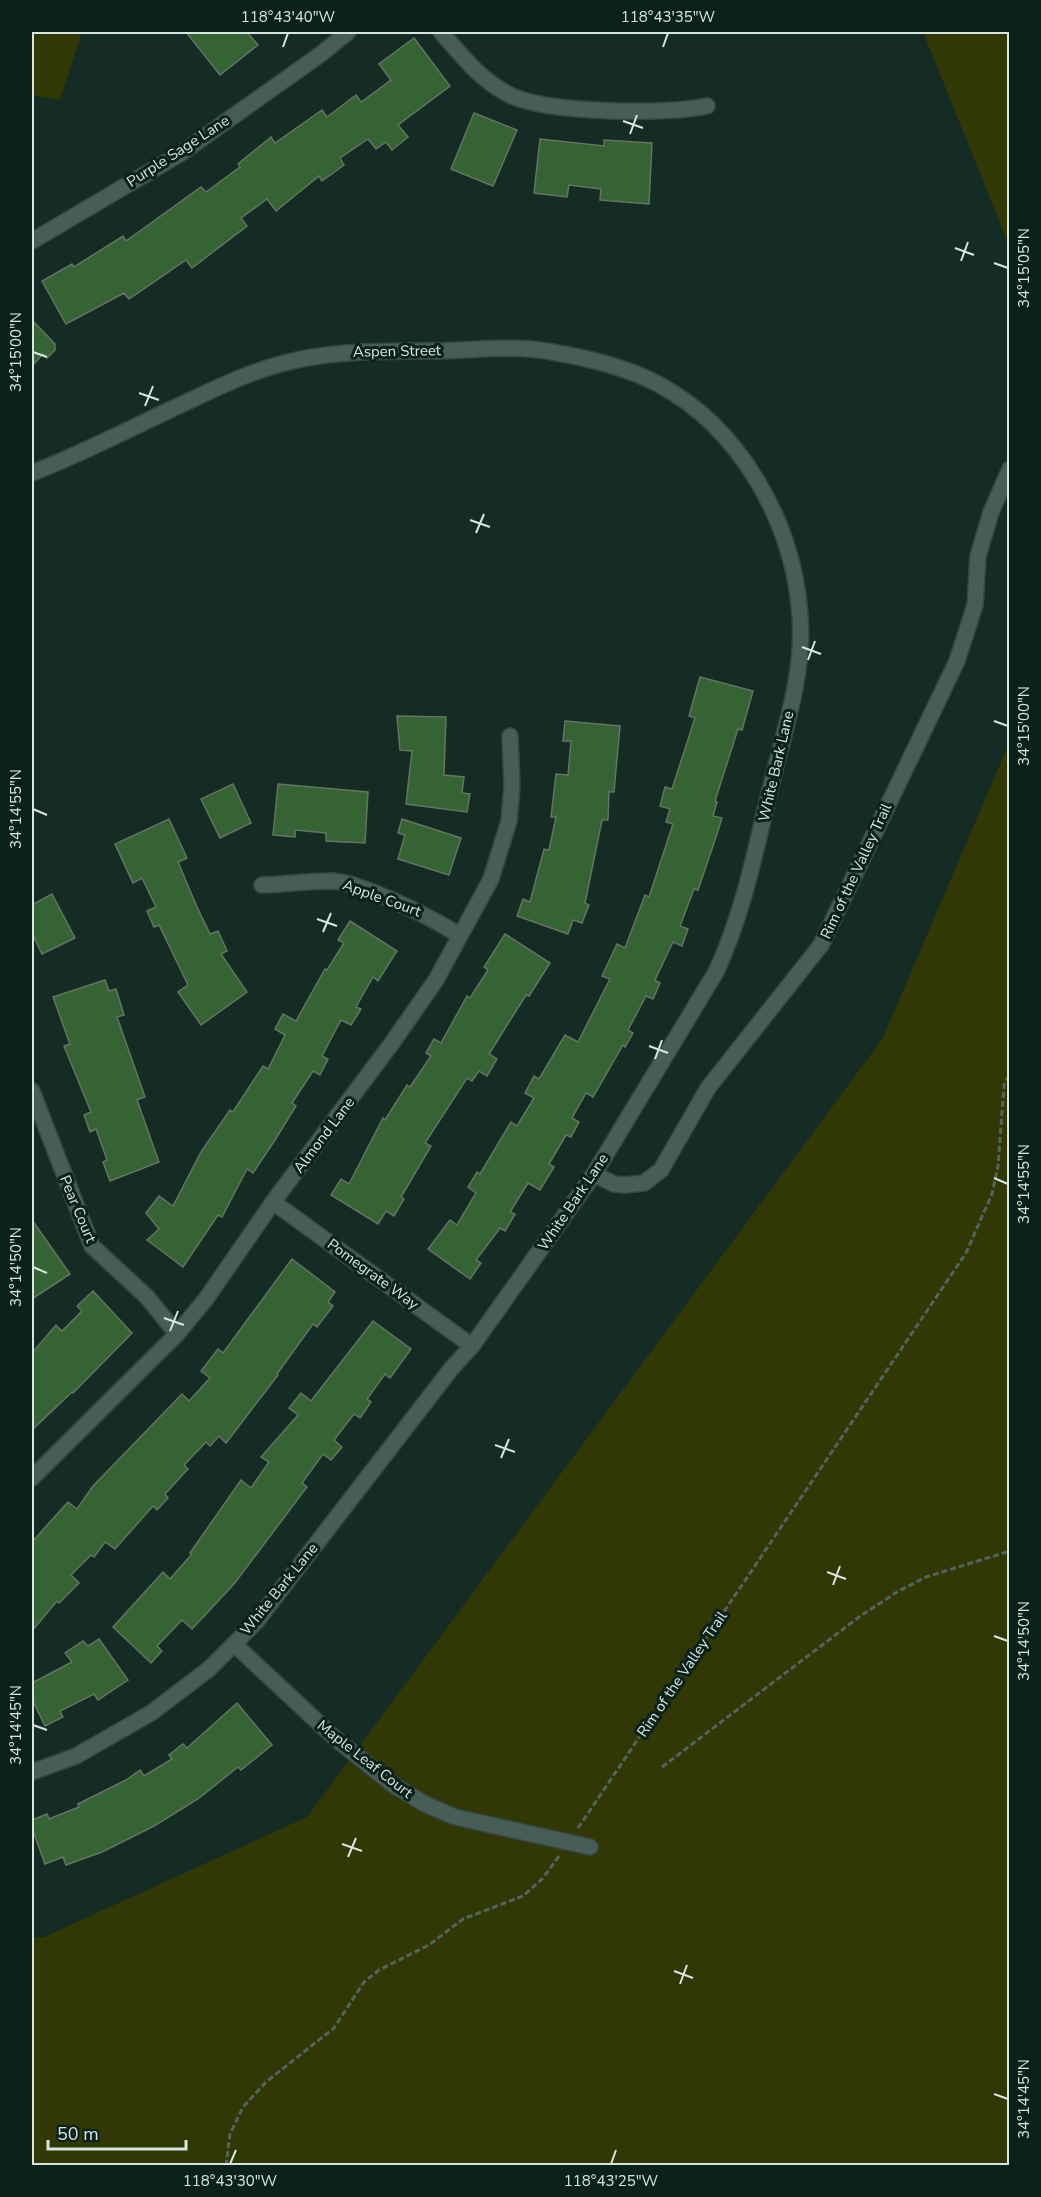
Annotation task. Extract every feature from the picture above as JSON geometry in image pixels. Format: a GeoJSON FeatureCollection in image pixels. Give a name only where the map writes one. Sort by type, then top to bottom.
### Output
{"type":"FeatureCollection","features":[{"type":"Feature","properties":{"kind":"street","name":"Purple Sage Lane"},"geometry":{"type":"LineString","coordinates":[[32,241],[183,152],[321,54],[348,32]]}},
{"type":"Feature","properties":{"kind":"street"},"geometry":{"type":"LineString","coordinates":[[441,32],[472,67],[488,81],[511,96],[536,104],[661,111],[682,111],[707,106]]}},
{"type":"Feature","properties":{"kind":"street","name":"Aspen Street"},"geometry":{"type":"LineString","coordinates":[[32,473],[249,373],[277,365],[342,352],[523,350],[549,351],[601,363],[627,370],[659,384],[701,414],[730,443],[747,466]]}},
{"type":"Feature","properties":{"kind":"street","name":"White Bark Lane"},"geometry":{"type":"LineString","coordinates":[[32,1772],[76,1756],[151,1713],[209,1669],[256,1622],[451,1369],[472,1346],[594,1174],[716,972],[730,940],[751,870],[796,680],[801,620],[796,578],[781,529],[747,466]]}},
{"type":"Feature","properties":{"kind":"street","name":"Rim of the Valley Trail"},"geometry":{"type":"LineString","coordinates":[[594,1174],[625,1185],[644,1183],[662,1170],[708,1088],[821,945],[957,661],[975,605],[978,556],[991,512],[1010,469]]}},
{"type":"Feature","properties":{"kind":"street","name":"Almond Lane"},"geometry":{"type":"LineString","coordinates":[[32,1478],[177,1334],[230,1269],[273,1202],[392,1043],[436,980],[491,879],[509,821],[513,786],[510,736]]}},
{"type":"Feature","properties":{"kind":"street","name":"Apple Court"},"geometry":{"type":"LineString","coordinates":[[262,885],[334,881],[356,887],[431,917],[460,936]]}},
{"type":"Feature","properties":{"kind":"street","name":"Pear Court"},"geometry":{"type":"LineString","coordinates":[[32,1091],[92,1246],[147,1297],[177,1334]]}},
{"type":"Feature","properties":{"kind":"street","name":"Pomegrate Way"},"geometry":{"type":"LineString","coordinates":[[273,1202],[472,1346]]}},
{"type":"Feature","properties":{"kind":"street","name":"Maple Leaf Court"},"geometry":{"type":"LineString","coordinates":[[234,1644],[336,1739],[392,1784],[425,1804],[455,1817],[590,1847]]}},
{"type":"Feature","properties":{"kind":"path","name":"Rim of the Valley Trail"},"geometry":{"type":"LineString","coordinates":[[226,2166],[230,2134],[243,2107],[266,2082],[334,2028],[364,1982],[379,1970],[429,1945],[463,1919],[523,1896],[543,1878],[966,1253],[992,1194],[998,1166],[1004,1085],[1010,1074]]}},
{"type":"Feature","properties":{"kind":"path"},"geometry":{"type":"LineString","coordinates":[[662,1767],[859,1617],[897,1592],[926,1577],[1010,1551]]}},
{"type":"Feature","properties":{"kind":"green space"},"geometry":{"type":"Polygon","coordinates":[[[32,32],[82,32],[60,100],[32,95],[32,32]]]}},
{"type":"Feature","properties":{"kind":"green space"},"geometry":{"type":"Polygon","coordinates":[[[923,32],[1009,32],[1009,245],[923,32]]]}},
{"type":"Feature","properties":{"kind":"green space"},"geometry":{"type":"Polygon","coordinates":[[[1009,743],[1009,2165],[32,2166],[32,1938],[44,1937],[307,1817],[883,1038],[1009,743]]]}},
{"type":"Feature","properties":{"kind":"building"},"geometry":{"type":"Polygon","coordinates":[[[186,32],[247,32],[258,45],[220,75],[186,32]]]}},
{"type":"Feature","properties":{"kind":"building"},"geometry":{"type":"Polygon","coordinates":[[[414,38],[450,86],[398,125],[408,137],[392,150],[386,142],[376,149],[368,139],[340,158],[344,165],[322,181],[319,176],[276,211],[267,199],[241,218],[247,226],[192,268],[186,260],[129,299],[124,293],[66,324],[42,281],[72,264],[74,267],[123,236],[126,241],[201,187],[206,192],[240,167],[238,164],[271,137],[275,143],[322,110],[327,117],[356,95],[361,102],[391,80],[379,64],[414,38]]]}},
{"type":"Feature","properties":{"kind":"building"},"geometry":{"type":"Polygon","coordinates":[[[474,113],[517,130],[493,186],[451,169],[474,113]]]}},
{"type":"Feature","properties":{"kind":"building"},"geometry":{"type":"Polygon","coordinates":[[[540,139],[604,146],[604,140],[652,143],[649,204],[600,200],[601,189],[569,185],[567,197],[534,193],[540,139]]]}},
{"type":"Feature","properties":{"kind":"building"},"geometry":{"type":"Polygon","coordinates":[[[32,320],[55,344],[55,350],[47,358],[43,354],[32,366],[32,320]]]}},
{"type":"Feature","properties":{"kind":"building"},"geometry":{"type":"Polygon","coordinates":[[[700,677],[753,691],[742,730],[738,729],[715,801],[717,802],[713,816],[722,818],[698,890],[694,889],[680,926],[688,929],[682,946],[673,942],[655,980],[660,983],[653,999],[646,996],[628,1030],[633,1033],[625,1047],[623,1045],[593,1097],[586,1093],[572,1118],[579,1122],[571,1137],[566,1135],[549,1164],[554,1167],[540,1190],[528,1183],[510,1212],[515,1214],[505,1231],[500,1228],[476,1260],[481,1263],[470,1279],[428,1249],[450,1220],[457,1225],[476,1193],[468,1187],[477,1172],[480,1174],[511,1122],[517,1126],[534,1098],[525,1093],[534,1076],[539,1079],[565,1035],[578,1042],[610,979],[602,976],[617,944],[625,948],[645,895],[649,897],[673,824],[666,822],[670,809],[660,806],[665,787],[672,789],[695,718],[689,716],[700,677]]]}},
{"type":"Feature","properties":{"kind":"building"},"geometry":{"type":"Polygon","coordinates":[[[397,716],[446,717],[444,775],[464,777],[462,793],[470,794],[467,812],[406,804],[412,751],[400,750],[397,716]]]}},
{"type":"Feature","properties":{"kind":"building"},"geometry":{"type":"Polygon","coordinates":[[[565,721],[620,726],[614,792],[609,792],[608,820],[602,820],[585,903],[589,905],[582,923],[573,920],[568,934],[517,916],[523,899],[530,902],[544,849],[549,850],[556,817],[551,817],[556,774],[568,775],[571,741],[563,741],[565,721]]]}},
{"type":"Feature","properties":{"kind":"building"},"geometry":{"type":"Polygon","coordinates":[[[233,784],[251,823],[220,838],[201,799],[233,784]]]}},
{"type":"Feature","properties":{"kind":"building"},"geometry":{"type":"Polygon","coordinates":[[[278,784],[368,792],[365,843],[326,841],[326,833],[295,830],[295,837],[273,835],[278,784]]]}},
{"type":"Feature","properties":{"kind":"building"},"geometry":{"type":"Polygon","coordinates":[[[169,819],[187,858],[178,862],[197,907],[210,934],[218,931],[227,951],[221,954],[247,992],[201,1025],[178,992],[188,985],[159,925],[154,927],[147,911],[156,907],[142,878],[133,883],[115,844],[169,819]]]}},
{"type":"Feature","properties":{"kind":"building"},"geometry":{"type":"Polygon","coordinates":[[[402,819],[461,838],[449,875],[398,859],[405,835],[398,833],[402,819]]]}},
{"type":"Feature","properties":{"kind":"building"},"geometry":{"type":"Polygon","coordinates":[[[52,894],[75,938],[42,954],[32,933],[32,905],[52,894]]]}},
{"type":"Feature","properties":{"kind":"building"},"geometry":{"type":"Polygon","coordinates":[[[350,921],[397,951],[378,981],[373,977],[356,1007],[361,1009],[351,1025],[341,1020],[322,1056],[328,1059],[320,1075],[313,1071],[292,1103],[296,1106],[275,1140],[253,1173],[247,1169],[222,1217],[218,1215],[183,1267],[147,1240],[159,1229],[146,1213],[159,1196],[173,1206],[201,1152],[230,1110],[233,1112],[263,1066],[268,1069],[285,1035],[275,1029],[283,1014],[296,1021],[325,969],[327,970],[344,943],[338,940],[350,921]]]}},
{"type":"Feature","properties":{"kind":"building"},"geometry":{"type":"Polygon","coordinates":[[[505,934],[550,963],[529,996],[526,995],[489,1054],[497,1059],[487,1076],[479,1071],[472,1081],[467,1078],[425,1143],[431,1146],[401,1197],[404,1199],[394,1216],[386,1211],[378,1224],[331,1195],[341,1179],[349,1184],[383,1118],[385,1120],[407,1085],[410,1087],[431,1056],[426,1053],[434,1039],[441,1043],[467,996],[470,998],[488,970],[484,967],[505,934]]]}},
{"type":"Feature","properties":{"kind":"building"},"geometry":{"type":"Polygon","coordinates":[[[105,980],[109,991],[116,989],[124,1015],[117,1017],[145,1097],[137,1100],[159,1162],[110,1181],[103,1162],[107,1160],[96,1129],[90,1132],[84,1115],[91,1112],[64,1046],[70,1044],[53,997],[105,980]]]}},
{"type":"Feature","properties":{"kind":"building"},"geometry":{"type":"Polygon","coordinates":[[[32,1220],[70,1274],[32,1299],[32,1220]]]}},
{"type":"Feature","properties":{"kind":"building"},"geometry":{"type":"Polygon","coordinates":[[[292,1259],[335,1292],[328,1302],[333,1306],[317,1327],[313,1324],[278,1375],[226,1443],[219,1436],[210,1446],[206,1442],[184,1465],[188,1469],[165,1494],[168,1498],[157,1510],[153,1506],[115,1549],[105,1542],[94,1557],[91,1555],[71,1575],[79,1583],[59,1603],[57,1601],[32,1631],[32,1542],[68,1502],[77,1509],[93,1486],[182,1394],[189,1401],[210,1378],[201,1371],[218,1349],[223,1353],[292,1259]]]}},
{"type":"Feature","properties":{"kind":"building"},"geometry":{"type":"Polygon","coordinates":[[[93,1291],[132,1333],[73,1393],[32,1430],[32,1353],[56,1325],[62,1331],[82,1311],[77,1306],[93,1291]]]}},
{"type":"Feature","properties":{"kind":"building"},"geometry":{"type":"Polygon","coordinates":[[[373,1321],[411,1349],[390,1378],[385,1374],[367,1399],[371,1402],[360,1418],[354,1414],[334,1440],[342,1447],[331,1460],[323,1454],[302,1483],[307,1487],[234,1584],[192,1629],[182,1620],[157,1646],[162,1651],[151,1663],[113,1627],[163,1572],[170,1579],[192,1554],[190,1553],[241,1480],[251,1488],[269,1462],[261,1457],[298,1415],[289,1408],[301,1393],[311,1401],[373,1321]]]}},
{"type":"Feature","properties":{"kind":"building"},"geometry":{"type":"Polygon","coordinates":[[[99,1639],[128,1680],[98,1700],[94,1694],[60,1711],[63,1717],[45,1726],[32,1699],[32,1683],[72,1662],[65,1653],[83,1641],[88,1646],[99,1639]]]}},
{"type":"Feature","properties":{"kind":"building"},"geometry":{"type":"Polygon","coordinates":[[[237,1703],[272,1745],[241,1770],[238,1767],[198,1799],[154,1826],[102,1852],[66,1865],[63,1857],[45,1864],[32,1828],[32,1820],[47,1814],[49,1819],[79,1807],[78,1804],[126,1780],[140,1770],[144,1776],[172,1759],[169,1755],[183,1744],[187,1748],[237,1703]]]}}]}
